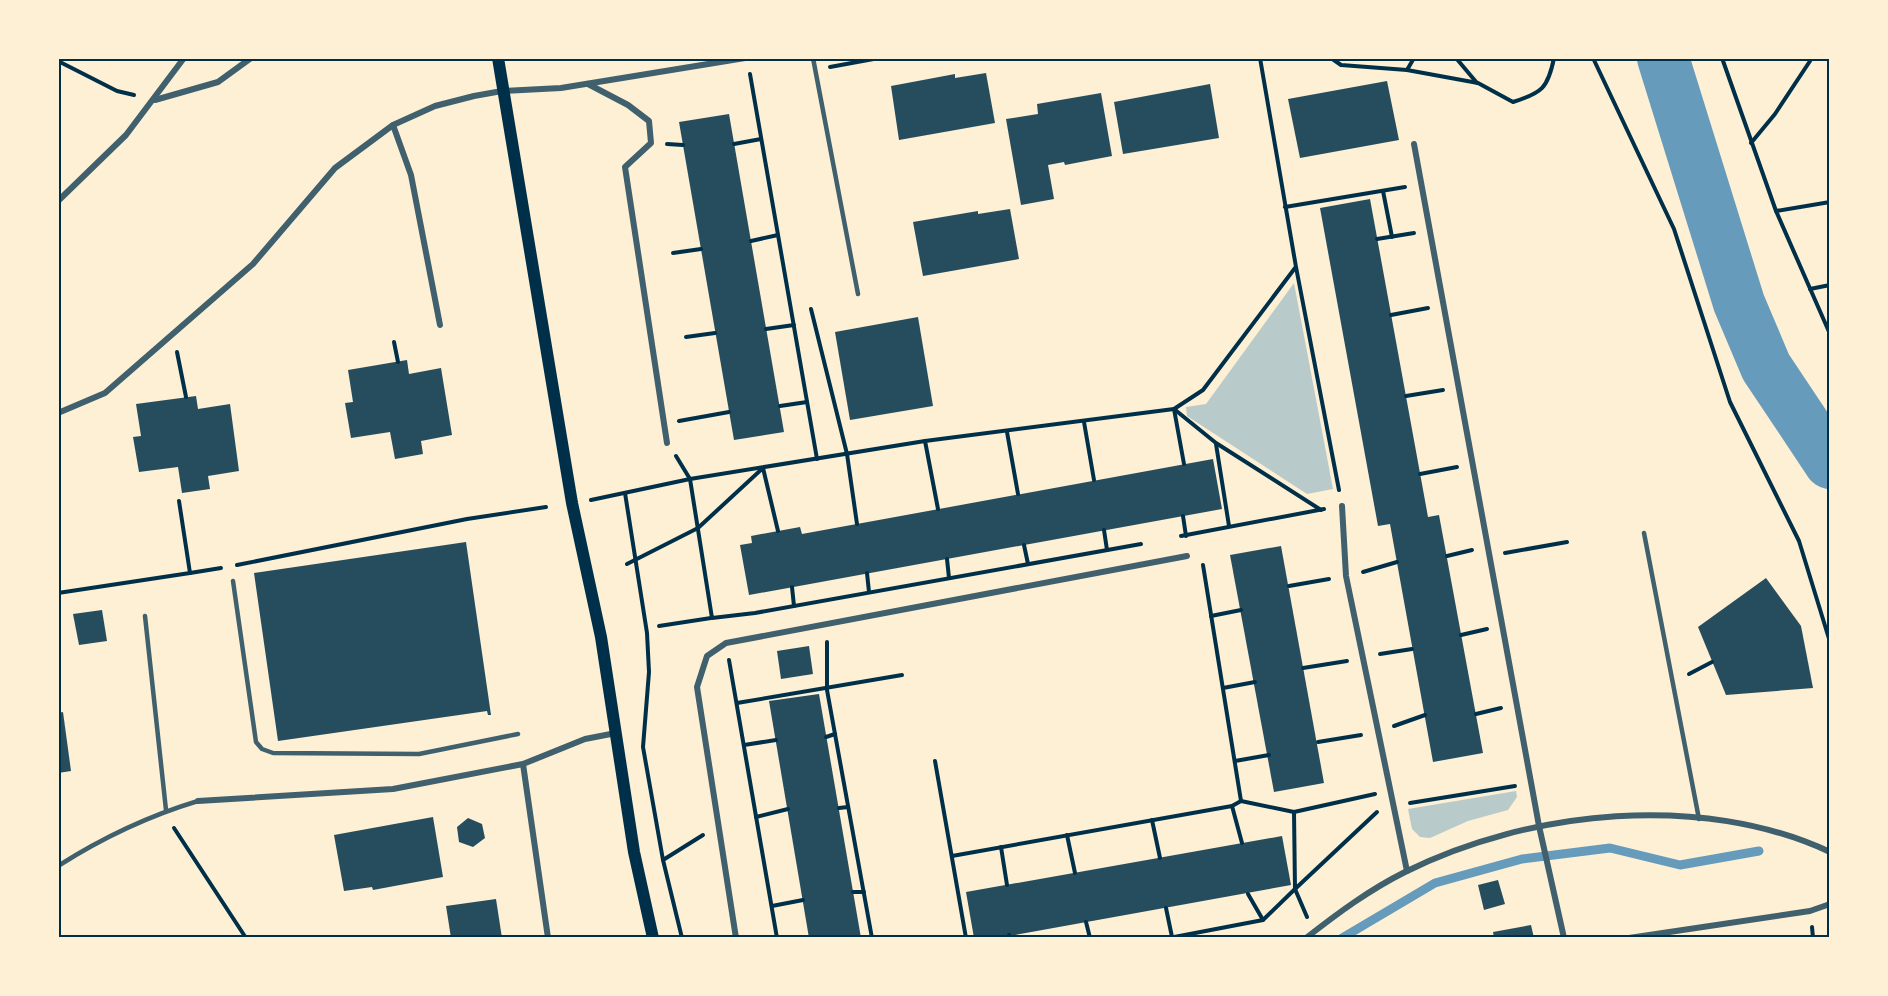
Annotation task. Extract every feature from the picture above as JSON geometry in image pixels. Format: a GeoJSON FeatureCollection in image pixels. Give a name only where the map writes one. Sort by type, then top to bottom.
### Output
{"type":"FeatureCollection","features":[{"type":"Feature","properties":{"kind":"main road"},"geometry":{"type":"LineString","coordinates":[[498,58],[572,503],[601,637],[634,852],[653,938]]}},
{"type":"Feature","properties":{"kind":"street"},"geometry":{"type":"LineString","coordinates":[[58,201],[126,135],[155,100],[184,58]]}},
{"type":"Feature","properties":{"kind":"street"},"geometry":{"type":"LineString","coordinates":[[155,100],[218,82],[251,58]]}},
{"type":"Feature","properties":{"kind":"street"},"geometry":{"type":"LineString","coordinates":[[58,414],[105,393],[253,264],[335,168],[393,125],[435,106],[502,91],[588,84],[744,58]]}},
{"type":"Feature","properties":{"kind":"street"},"geometry":{"type":"LineString","coordinates":[[588,84],[628,105],[649,121],[651,143],[625,167],[667,442]]}},
{"type":"Feature","properties":{"kind":"street"},"geometry":{"type":"LineString","coordinates":[[393,125],[411,175],[440,325]]}},
{"type":"Feature","properties":{"kind":"street"},"geometry":{"type":"LineString","coordinates":[[1414,144],[1539,826],[1546,848],[1564,938]]}},
{"type":"Feature","properties":{"kind":"street"},"geometry":{"type":"LineString","coordinates":[[1342,506],[1346,576],[1376,732],[1407,871]]}},
{"type":"Feature","properties":{"kind":"street"},"geometry":{"type":"LineString","coordinates":[[736,938],[697,687],[707,656],[726,643],[1187,556]]}},
{"type":"Feature","properties":{"kind":"street"},"geometry":{"type":"LineString","coordinates":[[198,801],[393,789],[523,764],[585,739],[617,733]]}},
{"type":"Feature","properties":{"kind":"street"},"geometry":{"type":"LineString","coordinates":[[523,764],[548,938]]}},
{"type":"Feature","properties":{"kind":"street"},"geometry":{"type":"LineString","coordinates":[[1306,938],[1346,906],[1407,871],[1467,846],[1539,826],[1601,817],[1664,816],[1734,822],[1787,835],[1830,852]]}},
{"type":"Feature","properties":{"kind":"street"},"geometry":{"type":"LineString","coordinates":[[1629,938],[1810,911],[1830,904]]}},
{"type":"Feature","properties":{"kind":"lane"},"geometry":{"type":"LineString","coordinates":[[813,58],[858,294]]}},
{"type":"Feature","properties":{"kind":"lane"},"geometry":{"type":"LineString","coordinates":[[1644,532],[1699,819]]}},
{"type":"Feature","properties":{"kind":"lane"},"geometry":{"type":"LineString","coordinates":[[233,581],[256,742],[262,749],[273,753],[403,755],[518,734]]}},
{"type":"Feature","properties":{"kind":"lane"},"geometry":{"type":"LineString","coordinates":[[145,615],[166,810]]}},
{"type":"Feature","properties":{"kind":"lane"},"geometry":{"type":"LineString","coordinates":[[58,866],[95,842],[166,810],[198,801]]}},
{"type":"Feature","properties":{"kind":"path"},"geometry":{"type":"LineString","coordinates":[[815,69],[879,58]]}},
{"type":"Feature","properties":{"kind":"path"},"geometry":{"type":"LineString","coordinates":[[1175,538],[1342,506],[1285,207],[1260,58]]}},
{"type":"Feature","properties":{"kind":"path"},"geometry":{"type":"LineString","coordinates":[[1331,58],[1341,65],[1407,70],[1478,83],[1513,102],[1535,95],[1549,81],[1554,58]]}},
{"type":"Feature","properties":{"kind":"path"},"geometry":{"type":"LineString","coordinates":[[1407,70],[1414,58]]}},
{"type":"Feature","properties":{"kind":"path"},"geometry":{"type":"LineString","coordinates":[[1456,58],[1478,83]]}},
{"type":"Feature","properties":{"kind":"path"},"geometry":{"type":"LineString","coordinates":[[1593,58],[1674,229],[1730,402],[1799,542],[1830,642]]}},
{"type":"Feature","properties":{"kind":"path"},"geometry":{"type":"LineString","coordinates":[[1722,58],[1776,212],[1830,334]]}},
{"type":"Feature","properties":{"kind":"path"},"geometry":{"type":"LineString","coordinates":[[1751,143],[1775,114],[1812,58]]}},
{"type":"Feature","properties":{"kind":"path"},"geometry":{"type":"LineString","coordinates":[[58,61],[117,91],[155,100]]}},
{"type":"Feature","properties":{"kind":"path"},"geometry":{"type":"LineString","coordinates":[[749,70],[817,459]]}},
{"type":"Feature","properties":{"kind":"path"},"geometry":{"type":"LineString","coordinates":[[734,144],[761,140]]}},
{"type":"Feature","properties":{"kind":"path"},"geometry":{"type":"LineString","coordinates":[[1285,207],[1421,184]]}},
{"type":"Feature","properties":{"kind":"path"},"geometry":{"type":"LineString","coordinates":[[1383,191],[1392,237]]}},
{"type":"Feature","properties":{"kind":"path"},"geometry":{"type":"LineString","coordinates":[[1776,212],[1830,202]]}},
{"type":"Feature","properties":{"kind":"path"},"geometry":{"type":"LineString","coordinates":[[1377,239],[1430,230]]}},
{"type":"Feature","properties":{"kind":"path"},"geometry":{"type":"LineString","coordinates":[[751,241],[778,235]]}},
{"type":"Feature","properties":{"kind":"path"},"geometry":{"type":"LineString","coordinates":[[673,254],[701,249]]}},
{"type":"Feature","properties":{"kind":"path"},"geometry":{"type":"LineString","coordinates":[[572,503],[690,479],[925,441],[1174,409],[1203,390],[1296,267]]}},
{"type":"Feature","properties":{"kind":"path"},"geometry":{"type":"LineString","coordinates":[[1810,289],[1830,285]]}},
{"type":"Feature","properties":{"kind":"path"},"geometry":{"type":"LineString","coordinates":[[1391,315],[1444,304]]}},
{"type":"Feature","properties":{"kind":"path"},"geometry":{"type":"LineString","coordinates":[[811,309],[847,454],[857,524]]}},
{"type":"Feature","properties":{"kind":"path"},"geometry":{"type":"LineString","coordinates":[[766,329],[794,325]]}},
{"type":"Feature","properties":{"kind":"path"},"geometry":{"type":"LineString","coordinates":[[173,333],[186,397]]}},
{"type":"Feature","properties":{"kind":"path"},"geometry":{"type":"LineString","coordinates":[[686,337],[715,333]]}},
{"type":"Feature","properties":{"kind":"path"},"geometry":{"type":"LineString","coordinates":[[394,342],[398,362]]}},
{"type":"Feature","properties":{"kind":"path"},"geometry":{"type":"LineString","coordinates":[[1406,396],[1459,387]]}},
{"type":"Feature","properties":{"kind":"path"},"geometry":{"type":"LineString","coordinates":[[780,406],[807,402]]}},
{"type":"Feature","properties":{"kind":"path"},"geometry":{"type":"LineString","coordinates":[[1174,409],[1216,443],[1321,510]]}},
{"type":"Feature","properties":{"kind":"path"},"geometry":{"type":"LineString","coordinates":[[1174,409],[1184,464]]}},
{"type":"Feature","properties":{"kind":"path"},"geometry":{"type":"LineString","coordinates":[[664,423],[729,412]]}},
{"type":"Feature","properties":{"kind":"path"},"geometry":{"type":"LineString","coordinates":[[1084,422],[1094,480]]}},
{"type":"Feature","properties":{"kind":"path"},"geometry":{"type":"LineString","coordinates":[[1007,432],[1018,494]]}},
{"type":"Feature","properties":{"kind":"path"},"geometry":{"type":"LineString","coordinates":[[925,441],[938,509]]}},
{"type":"Feature","properties":{"kind":"path"},"geometry":{"type":"LineString","coordinates":[[667,442],[690,479],[712,618]]}},
{"type":"Feature","properties":{"kind":"path"},"geometry":{"type":"LineString","coordinates":[[1216,443],[1229,526]]}},
{"type":"Feature","properties":{"kind":"path"},"geometry":{"type":"LineString","coordinates":[[1420,474],[1473,464]]}},
{"type":"Feature","properties":{"kind":"path"},"geometry":{"type":"LineString","coordinates":[[627,564],[698,528],[763,468]]}},
{"type":"Feature","properties":{"kind":"path"},"geometry":{"type":"LineString","coordinates":[[763,468],[778,531]]}},
{"type":"Feature","properties":{"kind":"path"},"geometry":{"type":"LineString","coordinates":[[625,494],[647,633],[649,672],[643,747],[663,861],[682,938]]}},
{"type":"Feature","properties":{"kind":"path"},"geometry":{"type":"LineString","coordinates":[[179,501],[190,573]]}},
{"type":"Feature","properties":{"kind":"path"},"geometry":{"type":"LineString","coordinates":[[58,593],[190,573],[467,519],[546,507]]}},
{"type":"Feature","properties":{"kind":"path"},"geometry":{"type":"LineString","coordinates":[[1183,516],[1186,536]]}},
{"type":"Feature","properties":{"kind":"path"},"geometry":{"type":"LineString","coordinates":[[1104,530],[1107,550]]}},
{"type":"Feature","properties":{"kind":"path"},"geometry":{"type":"LineString","coordinates":[[1197,533],[1199,544]]}},
{"type":"Feature","properties":{"kind":"path"},"geometry":{"type":"LineString","coordinates":[[659,626],[794,606],[1152,542]]}},
{"type":"Feature","properties":{"kind":"path"},"geometry":{"type":"LineString","coordinates":[[1490,556],[1567,542]]}},
{"type":"Feature","properties":{"kind":"path"},"geometry":{"type":"LineString","coordinates":[[1024,545],[1028,564]]}},
{"type":"Feature","properties":{"kind":"path"},"geometry":{"type":"LineString","coordinates":[[1447,555],[1488,547]]}},
{"type":"Feature","properties":{"kind":"path"},"geometry":{"type":"LineString","coordinates":[[1201,554],[1241,801]]}},
{"type":"Feature","properties":{"kind":"path"},"geometry":{"type":"LineString","coordinates":[[947,559],[949,578]]}},
{"type":"Feature","properties":{"kind":"path"},"geometry":{"type":"LineString","coordinates":[[1289,585],[1346,576],[1396,562]]}},
{"type":"Feature","properties":{"kind":"path"},"geometry":{"type":"LineString","coordinates":[[867,573],[869,592]]}},
{"type":"Feature","properties":{"kind":"path"},"geometry":{"type":"LineString","coordinates":[[792,587],[794,606]]}},
{"type":"Feature","properties":{"kind":"path"},"geometry":{"type":"LineString","coordinates":[[1211,616],[1241,610]]}},
{"type":"Feature","properties":{"kind":"path"},"geometry":{"type":"LineString","coordinates":[[827,625],[827,690],[872,938]]}},
{"type":"Feature","properties":{"kind":"path"},"geometry":{"type":"LineString","coordinates":[[1461,635],[1502,625]]}},
{"type":"Feature","properties":{"kind":"path"},"geometry":{"type":"LineString","coordinates":[[726,643],[777,938]]}},
{"type":"Feature","properties":{"kind":"path"},"geometry":{"type":"LineString","coordinates":[[1303,668],[1412,649]]}},
{"type":"Feature","properties":{"kind":"path"},"geometry":{"type":"LineString","coordinates":[[1673,682],[1712,662]]}},
{"type":"Feature","properties":{"kind":"path"},"geometry":{"type":"LineString","coordinates":[[737,703],[827,690],[902,675]]}},
{"type":"Feature","properties":{"kind":"path"},"geometry":{"type":"LineString","coordinates":[[1223,688],[1255,682]]}},
{"type":"Feature","properties":{"kind":"path"},"geometry":{"type":"LineString","coordinates":[[1476,714],[1517,705]]}},
{"type":"Feature","properties":{"kind":"path"},"geometry":{"type":"LineString","coordinates":[[1318,742],[1376,732],[1425,715]]}},
{"type":"Feature","properties":{"kind":"path"},"geometry":{"type":"LineString","coordinates":[[826,737],[835,734]]}},
{"type":"Feature","properties":{"kind":"path"},"geometry":{"type":"LineString","coordinates":[[744,745],[776,740]]}},
{"type":"Feature","properties":{"kind":"path"},"geometry":{"type":"LineString","coordinates":[[1235,761],[1269,755]]}},
{"type":"Feature","properties":{"kind":"path"},"geometry":{"type":"LineString","coordinates":[[935,761],[966,938]]}},
{"type":"Feature","properties":{"kind":"path"},"geometry":{"type":"LineString","coordinates":[[1166,908],[1171,937],[1263,920],[1372,814],[1392,806],[1531,783]]}},
{"type":"Feature","properties":{"kind":"path"},"geometry":{"type":"LineString","coordinates":[[952,856],[1232,806],[1241,801],[1294,812],[1389,791]]}},
{"type":"Feature","properties":{"kind":"path"},"geometry":{"type":"LineString","coordinates":[[1232,806],[1242,843]]}},
{"type":"Feature","properties":{"kind":"path"},"geometry":{"type":"LineString","coordinates":[[839,808],[848,807]]}},
{"type":"Feature","properties":{"kind":"path"},"geometry":{"type":"LineString","coordinates":[[756,817],[788,809]]}},
{"type":"Feature","properties":{"kind":"path"},"geometry":{"type":"LineString","coordinates":[[166,810],[193,861],[246,938]]}},
{"type":"Feature","properties":{"kind":"path"},"geometry":{"type":"LineString","coordinates":[[1294,812],[1295,889],[1313,932]]}},
{"type":"Feature","properties":{"kind":"path"},"geometry":{"type":"LineString","coordinates":[[1152,820],[1160,858]]}},
{"type":"Feature","properties":{"kind":"path"},"geometry":{"type":"LineString","coordinates":[[663,861],[717,826]]}},
{"type":"Feature","properties":{"kind":"path"},"geometry":{"type":"LineString","coordinates":[[1067,835],[1075,873]]}},
{"type":"Feature","properties":{"kind":"path"},"geometry":{"type":"LineString","coordinates":[[1000,848],[1007,885]]}},
{"type":"Feature","properties":{"kind":"path"},"geometry":{"type":"LineString","coordinates":[[853,892],[864,892]]}},
{"type":"Feature","properties":{"kind":"path"},"geometry":{"type":"LineString","coordinates":[[1248,894],[1263,920]]}},
{"type":"Feature","properties":{"kind":"path"},"geometry":{"type":"LineString","coordinates":[[772,906],[803,900]]}},
{"type":"Feature","properties":{"kind":"path"},"geometry":{"type":"LineString","coordinates":[[1086,922],[1090,938]]}},
{"type":"Feature","properties":{"kind":"shaded area"},"geometry":{"type":"Polygon","coordinates":[[[1294,283],[1333,489],[1307,494],[1187,416],[1186,407],[1206,404],[1294,283]]]}},
{"type":"Feature","properties":{"kind":"shaded area"},"geometry":{"type":"Polygon","coordinates":[[[1516,791],[1517,797],[1508,810],[1468,821],[1430,838],[1420,837],[1412,829],[1408,809],[1516,791]]]}},
{"type":"Feature","properties":{"kind":"building"},"geometry":{"type":"Polygon","coordinates":[[[986,73],[995,123],[899,140],[891,86],[955,74],[955,78],[986,73]]]}},
{"type":"Feature","properties":{"kind":"building"},"geometry":{"type":"Polygon","coordinates":[[[1387,81],[1399,140],[1300,158],[1288,99],[1387,81]]]}},
{"type":"Feature","properties":{"kind":"building"},"geometry":{"type":"Polygon","coordinates":[[[1210,84],[1219,138],[1123,154],[1114,102],[1210,84]]]}},
{"type":"Feature","properties":{"kind":"building"},"geometry":{"type":"Polygon","coordinates":[[[1101,93],[1112,156],[1065,165],[1064,162],[1048,165],[1054,199],[1021,205],[1006,119],[1038,114],[1037,104],[1101,93]]]}},
{"type":"Feature","properties":{"kind":"building"},"geometry":{"type":"Polygon","coordinates":[[[729,114],[784,432],[734,440],[679,122],[729,114]]]}},
{"type":"Feature","properties":{"kind":"building"},"geometry":{"type":"Polygon","coordinates":[[[1370,199],[1428,517],[1439,515],[1483,753],[1433,762],[1390,524],[1378,526],[1320,208],[1370,199]]]}},
{"type":"Feature","properties":{"kind":"building"},"geometry":{"type":"Polygon","coordinates":[[[1010,209],[1019,259],[923,276],[913,222],[978,211],[978,214],[1010,209]]]}},
{"type":"Feature","properties":{"kind":"building"},"geometry":{"type":"Polygon","coordinates":[[[918,317],[933,406],[850,420],[835,332],[918,317]]]}},
{"type":"Feature","properties":{"kind":"building"},"geometry":{"type":"Polygon","coordinates":[[[407,360],[409,374],[441,368],[452,435],[421,441],[423,454],[395,459],[390,432],[351,438],[345,403],[353,402],[348,370],[407,360]]]}},
{"type":"Feature","properties":{"kind":"building"},"geometry":{"type":"Polygon","coordinates":[[[196,396],[198,409],[230,404],[239,471],[208,476],[210,489],[182,493],[178,467],[139,472],[133,437],[141,436],[136,404],[196,396]]]}},
{"type":"Feature","properties":{"kind":"building"},"geometry":{"type":"Polygon","coordinates":[[[1213,459],[1222,509],[749,595],[740,545],[752,543],[751,536],[800,527],[802,534],[1213,459]]]}},
{"type":"Feature","properties":{"kind":"building"},"geometry":{"type":"Polygon","coordinates":[[[466,542],[491,715],[488,715],[487,711],[278,741],[254,573],[466,542]]]}},
{"type":"Feature","properties":{"kind":"building"},"geometry":{"type":"Polygon","coordinates":[[[1281,546],[1324,783],[1274,792],[1230,555],[1281,546]]]}},
{"type":"Feature","properties":{"kind":"building"},"geometry":{"type":"Polygon","coordinates":[[[1766,578],[1801,626],[1813,688],[1726,695],[1698,627],[1766,578]]]}},
{"type":"Feature","properties":{"kind":"building"},"geometry":{"type":"Polygon","coordinates":[[[102,610],[107,641],[79,645],[73,614],[102,610]]]}},
{"type":"Feature","properties":{"kind":"building"},"geometry":{"type":"Polygon","coordinates":[[[809,646],[813,674],[781,679],[777,651],[809,646]]]}},
{"type":"Feature","properties":{"kind":"building"},"geometry":{"type":"Polygon","coordinates":[[[819,694],[861,938],[809,938],[769,701],[819,694]]]}},
{"type":"Feature","properties":{"kind":"building"},"geometry":{"type":"Polygon","coordinates":[[[63,712],[71,771],[58,773],[58,713],[63,712]]]}},
{"type":"Feature","properties":{"kind":"building"},"geometry":{"type":"Polygon","coordinates":[[[433,817],[443,877],[373,890],[372,887],[344,891],[334,835],[433,817]]]}},
{"type":"Feature","properties":{"kind":"building"},"geometry":{"type":"Polygon","coordinates":[[[468,818],[482,824],[485,838],[473,847],[459,842],[457,827],[468,818]]]}},
{"type":"Feature","properties":{"kind":"building"},"geometry":{"type":"Polygon","coordinates":[[[1282,836],[1291,885],[998,938],[974,938],[966,892],[1282,836]]]}},
{"type":"Feature","properties":{"kind":"building"},"geometry":{"type":"Polygon","coordinates":[[[1498,880],[1505,904],[1484,910],[1478,885],[1498,880]]]}},
{"type":"Feature","properties":{"kind":"building"},"geometry":{"type":"Polygon","coordinates":[[[496,899],[502,938],[451,938],[446,906],[496,899]]]}},
{"type":"Feature","properties":{"kind":"building"},"geometry":{"type":"Polygon","coordinates":[[[1531,925],[1534,938],[1494,938],[1493,932],[1531,925]]]}},
{"type":"Feature","properties":{"kind":"waterway"},"geometry":{"type":"LineString","coordinates":[[1663,58],[1739,303],[1766,367],[1830,463]]}},
{"type":"Feature","properties":{"kind":"waterway"},"geometry":{"type":"LineString","coordinates":[[1342,938],[1435,883],[1522,859],[1610,848],[1680,865],[1759,851]]}}]}
